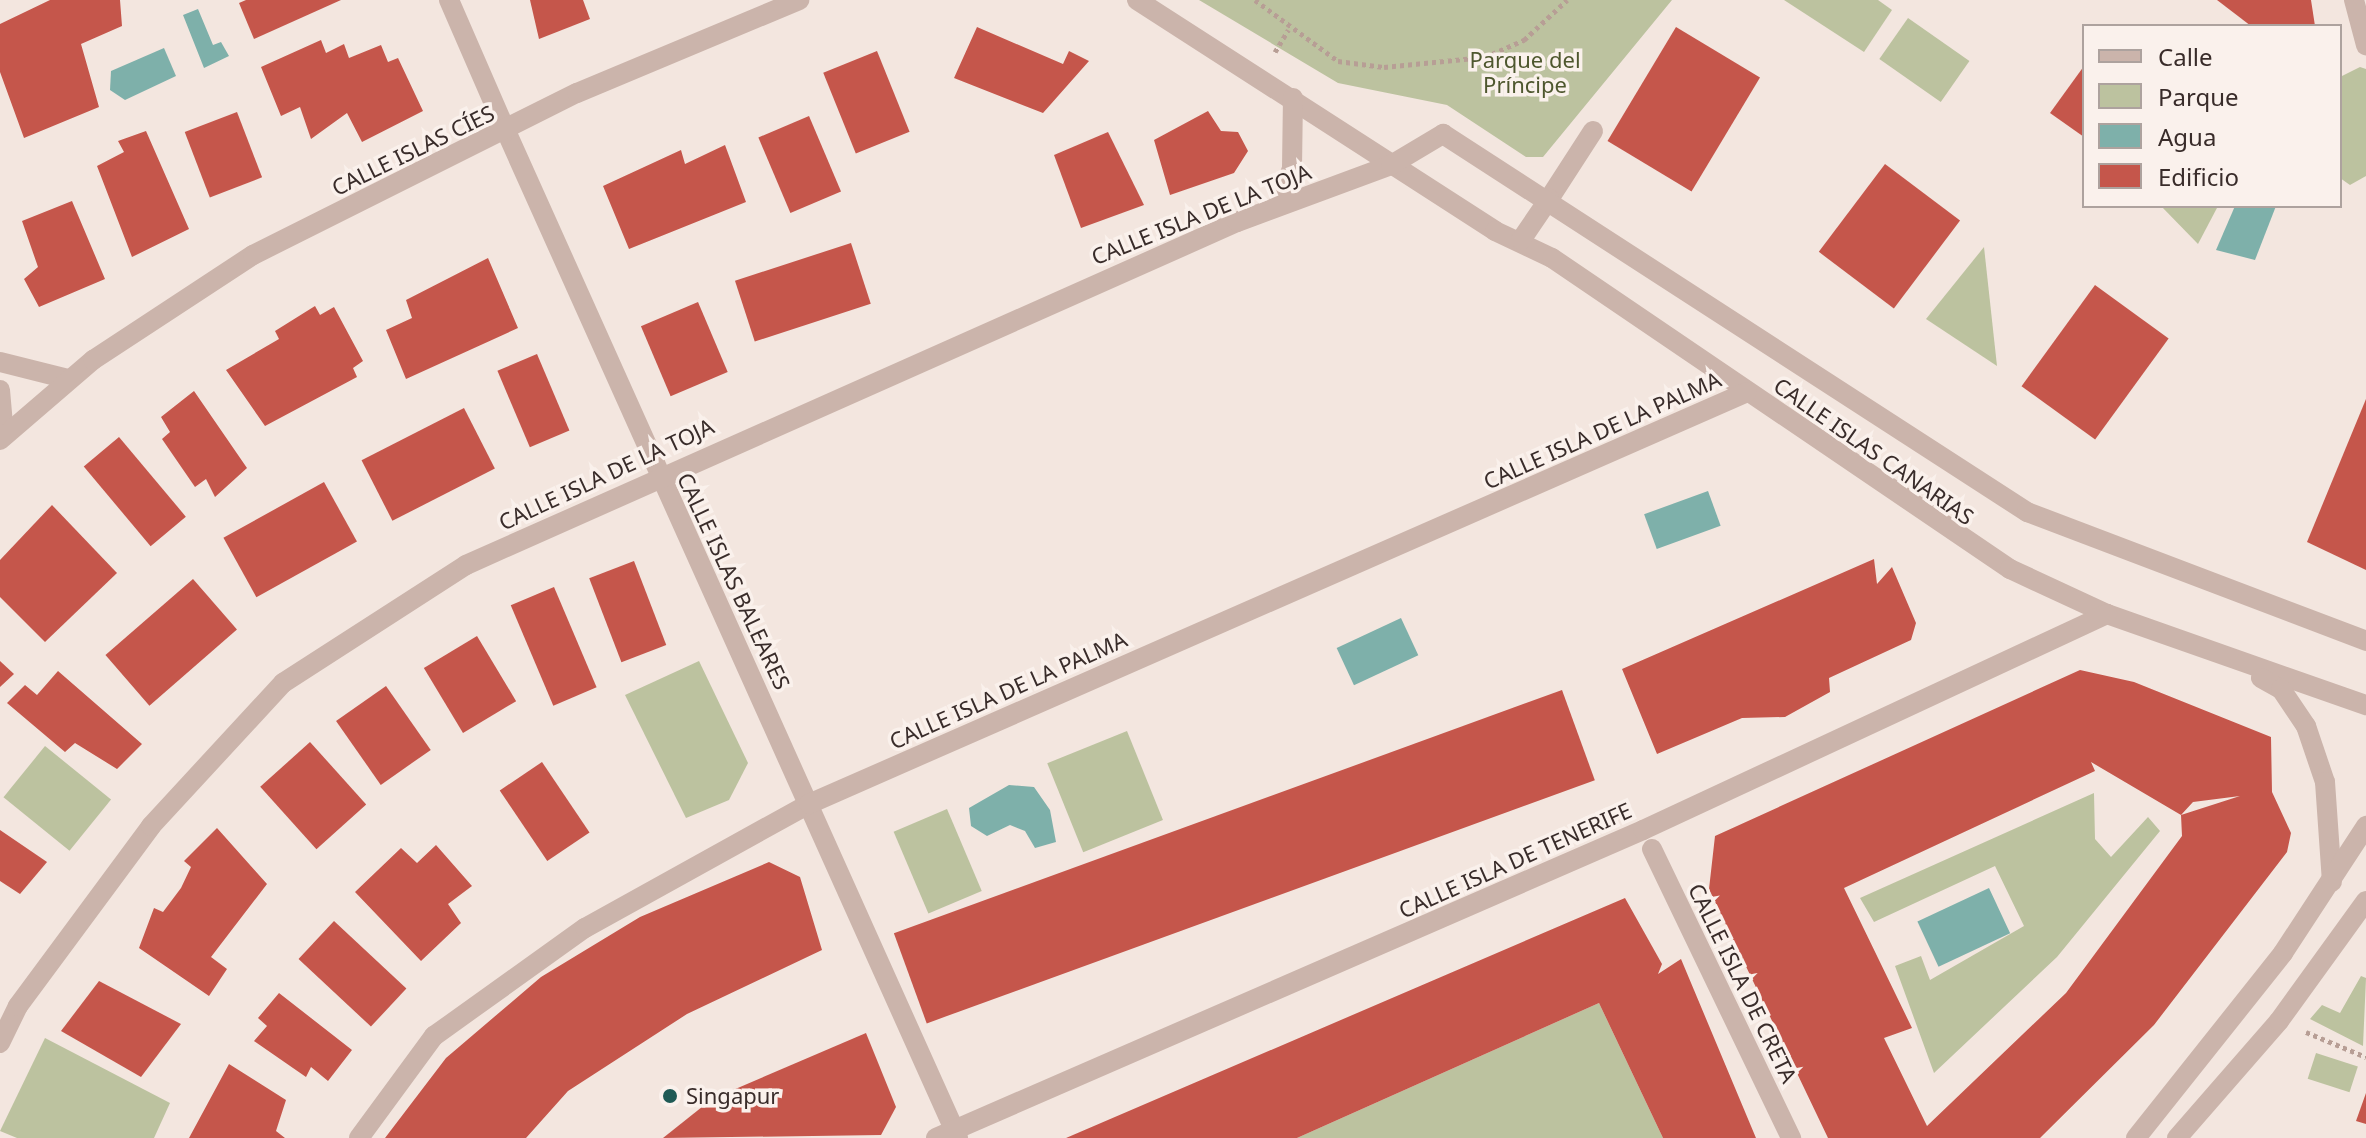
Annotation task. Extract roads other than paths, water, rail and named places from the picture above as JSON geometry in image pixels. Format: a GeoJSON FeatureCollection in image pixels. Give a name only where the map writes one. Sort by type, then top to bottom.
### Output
{"type":"FeatureCollection","features":[{"type":"Feature","properties":{"kind":"street","name":"CALLE ISLAS BALEARES"},"geometry":{"type":"LineString","coordinates":[[449,0],[809,804],[950,1135]]}},
{"type":"Feature","properties":{"kind":"street","name":"CALLE ISLAS CÍES"},"geometry":{"type":"LineString","coordinates":[[2,438],[68,379],[253,255],[577,93],[799,0]]}},
{"type":"Feature","properties":{"kind":"street","name":"CALLE ISLAS CANARIAS"},"geometry":{"type":"LineString","coordinates":[[1137,0],[1293,98],[1391,165],[1521,240],[1959,539],[2107,614],[2366,705]]}},
{"type":"Feature","properties":{"kind":"street"},"geometry":{"type":"LineString","coordinates":[[2354,0],[2366,45]]}},
{"type":"Feature","properties":{"kind":"street"},"geometry":{"type":"LineString","coordinates":[[1278,205],[1292,168],[1293,98]]}},
{"type":"Feature","properties":{"kind":"street"},"geometry":{"type":"LineString","coordinates":[[1521,240],[1593,131]]}},
{"type":"Feature","properties":{"kind":"street","name":"CALLE ISLAS CANARIAS"},"geometry":{"type":"LineString","coordinates":[[1391,165],[1443,134],[1454,137],[2027,512],[2366,641]]}},
{"type":"Feature","properties":{"kind":"street","name":"CALLE ISLA DE LA TOJA"},"geometry":{"type":"LineString","coordinates":[[0,1043],[18,1006],[151,826],[283,683],[466,565],[659,474],[1278,205],[1391,165]]}},
{"type":"Feature","properties":{"kind":"street"},"geometry":{"type":"LineString","coordinates":[[0,362],[68,379]]}},
{"type":"Feature","properties":{"kind":"street"},"geometry":{"type":"LineString","coordinates":[[0,390],[2,438]]}},
{"type":"Feature","properties":{"kind":"street","name":"CALLE ISLA DE LA PALMA"},"geometry":{"type":"LineString","coordinates":[[359,1138],[434,1036],[585,928],[809,804],[1747,392]]}},
{"type":"Feature","properties":{"kind":"street","name":"CALLE ISLA DE TENERIFE"},"geometry":{"type":"LineString","coordinates":[[950,1135],[1643,830],[2107,614]]}},
{"type":"Feature","properties":{"kind":"street"},"geometry":{"type":"LineString","coordinates":[[2208,650],[2281,689],[2306,726],[2325,782],[2332,882]]}},
{"type":"Feature","properties":{"kind":"street"},"geometry":{"type":"LineString","coordinates":[[2136,1138],[2332,882],[2366,826]]}},
{"type":"Feature","properties":{"kind":"street","name":"CALLE ISLA DE CRETA"},"geometry":{"type":"LineString","coordinates":[[1652,849],[1791,1138]]}},
{"type":"Feature","properties":{"kind":"street"},"geometry":{"type":"LineString","coordinates":[[2177,1138],[2279,1021],[2366,901]]}},
{"type":"Feature","properties":{"kind":"water"},"geometry":{"type":"Polygon","coordinates":[[[198,9],[213,45],[221,42],[229,56],[204,68],[183,15],[198,9]]]}},
{"type":"Feature","properties":{"kind":"water"},"geometry":{"type":"Polygon","coordinates":[[[164,48],[176,76],[125,100],[110,90],[111,71],[164,48]]]}},
{"type":"Feature","properties":{"kind":"water"},"geometry":{"type":"Polygon","coordinates":[[[2234,208],[2275,208],[2255,260],[2216,250],[2234,208]]]}},
{"type":"Feature","properties":{"kind":"water"},"geometry":{"type":"Polygon","coordinates":[[[1708,491],[1721,526],[1657,549],[1644,514],[1708,491]]]}},
{"type":"Feature","properties":{"kind":"water"},"geometry":{"type":"Polygon","coordinates":[[[1401,618],[1418,655],[1354,685],[1337,648],[1401,618]]]}},
{"type":"Feature","properties":{"kind":"water"},"geometry":{"type":"Polygon","coordinates":[[[1009,785],[1034,787],[1050,810],[1056,842],[1035,848],[1025,831],[1010,825],[987,836],[971,826],[969,808],[1009,785]]]}},
{"type":"Feature","properties":{"kind":"water"},"geometry":{"type":"Polygon","coordinates":[[[1989,888],[2010,933],[1939,967],[1917,921],[1989,888]]]}},
{"type":"Feature","properties":{"kind":"place","name":"Singapur"},"geometry":{"type":"Point","coordinates":[670,1096]}},
{"type":"Feature","properties":{"kind":"park label","name":"Parque del Príncipe"},"geometry":{"type":"Point","coordinates":[1525,72]}}]}
